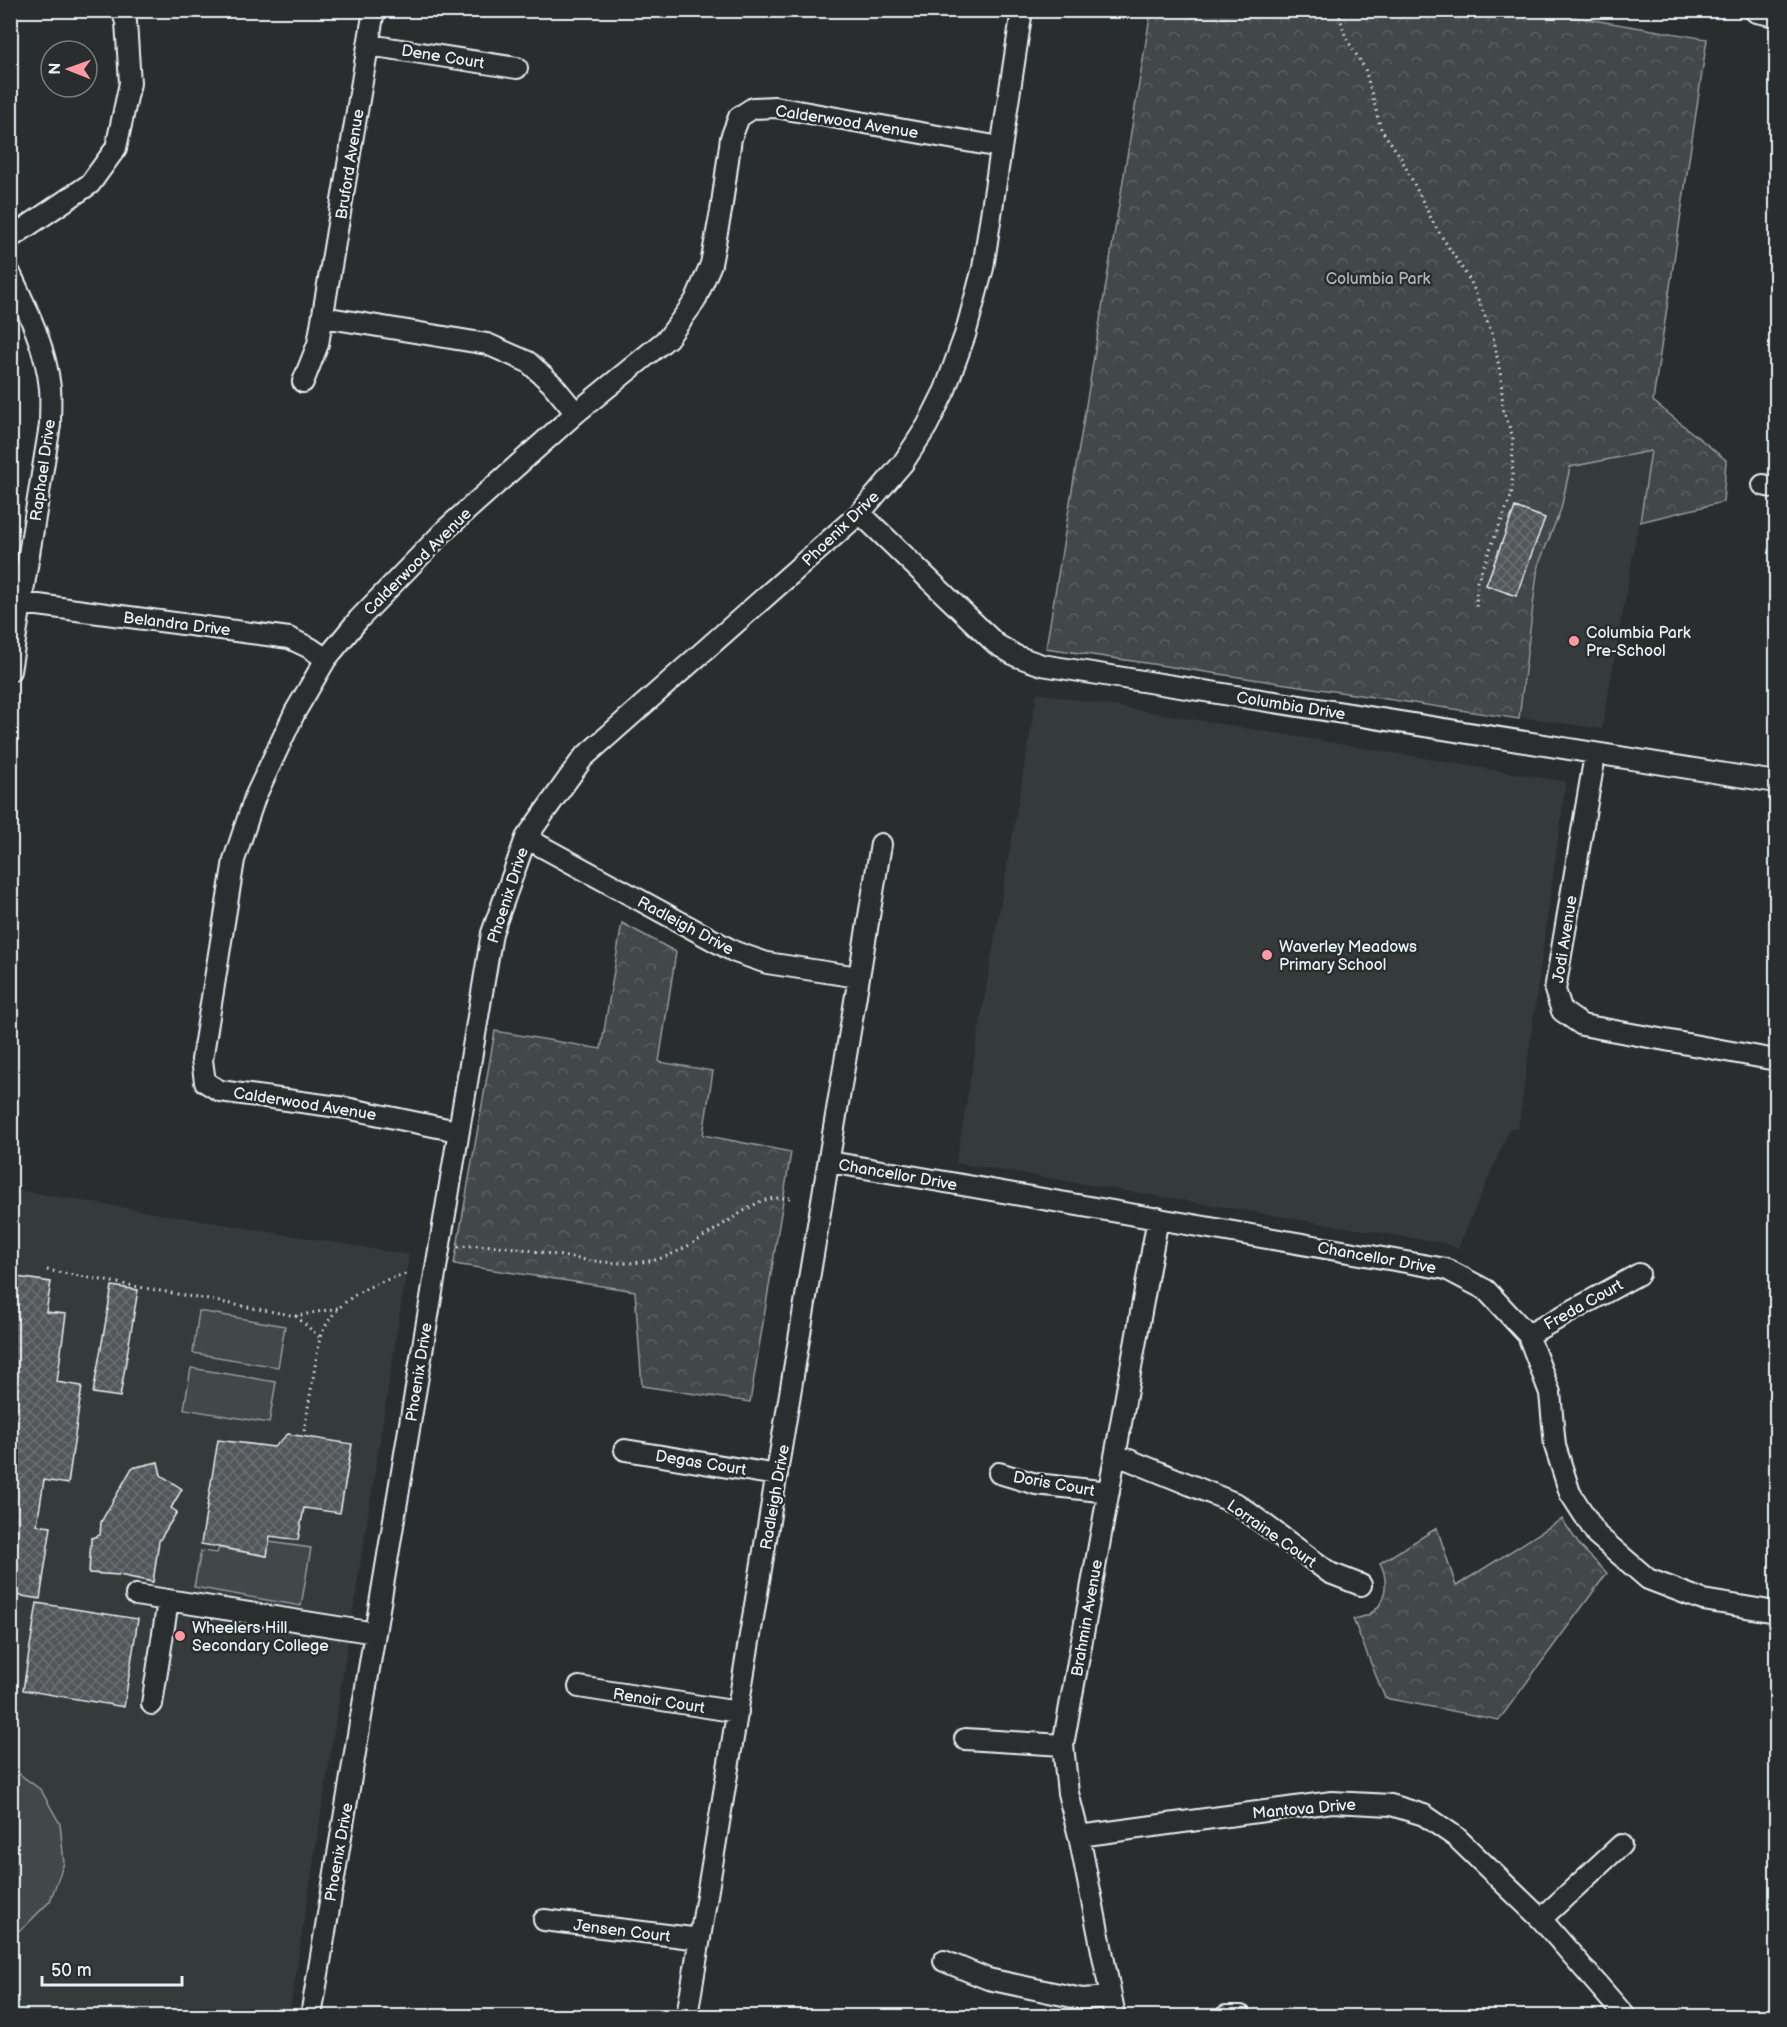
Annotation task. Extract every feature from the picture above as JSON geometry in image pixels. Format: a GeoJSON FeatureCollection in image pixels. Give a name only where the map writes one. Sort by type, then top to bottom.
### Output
{"type":"FeatureCollection","features":[{"type":"Feature","properties":{"kind":"main road"},"geometry":{"type":"LineString","coordinates":[[1757,10],[1776,14]]}},
{"type":"Feature","properties":{"kind":"street"},"geometry":{"type":"LineString","coordinates":[[10,238],[90,184],[116,147],[130,84],[126,22],[122,10]]}},
{"type":"Feature","properties":{"kind":"street","name":"Bruford Avenue"},"geometry":{"type":"LineString","coordinates":[[303,382],[318,344],[374,10]]}},
{"type":"Feature","properties":{"kind":"street","name":"Phoenix Drive"},"geometry":{"type":"LineString","coordinates":[[311,2016],[457,1131],[492,933],[526,838],[583,758],[860,513],[903,463],[927,426],[945,390],[966,335],[982,268],[1022,10]]}},
{"type":"Feature","properties":{"kind":"street","name":"Dene Court"},"geometry":{"type":"LineString","coordinates":[[369,45],[517,68]]}},
{"type":"Feature","properties":{"kind":"street","name":"Calderwood Avenue"},"geometry":{"type":"LineString","coordinates":[[457,1131],[346,1108],[220,1091],[205,1082],[202,1060],[234,860],[255,797],[295,712],[326,659],[359,619],[446,529],[576,413],[668,338],[695,301],[711,264],[731,138],[739,117],[753,108],[775,107],[1000,147]]}},
{"type":"Feature","properties":{"kind":"street","name":"Raphael Drive"},"geometry":{"type":"LineString","coordinates":[[10,273],[30,314],[43,353],[50,387],[50,425],[23,603],[10,671]]}},
{"type":"Feature","properties":{"kind":"street"},"geometry":{"type":"LineString","coordinates":[[323,317],[487,344],[528,362],[552,384],[576,413]]}},
{"type":"Feature","properties":{"kind":"street","name":"Columbia Drive"},"geometry":{"type":"LineString","coordinates":[[860,513],[996,644],[1016,657],[1033,662],[1776,782]]}},
{"type":"Feature","properties":{"kind":"street","name":"Belandra Drive"},"geometry":{"type":"LineString","coordinates":[[23,603],[289,638],[326,659]]}},
{"type":"Feature","properties":{"kind":"street","name":"Jodi Avenue"},"geometry":{"type":"LineString","coordinates":[[1595,754],[1555,990],[1562,1011],[1582,1025],[1776,1060]]}},
{"type":"Feature","properties":{"kind":"street","name":"Radleigh Drive"},"geometry":{"type":"LineString","coordinates":[[526,838],[735,952],[767,963],[858,977]]}},
{"type":"Feature","properties":{"kind":"street","name":"Radleigh Drive"},"geometry":{"type":"LineString","coordinates":[[687,2016],[881,843]]}},
{"type":"Feature","properties":{"kind":"street","name":"Chancellor Drive"},"geometry":{"type":"LineString","coordinates":[[830,1162],[1446,1269],[1486,1290],[1528,1335],[1550,1393],[1555,1446],[1570,1493],[1597,1535],[1648,1579],[1703,1600],[1776,1612]]}},
{"type":"Feature","properties":{"kind":"street","name":"Brahmin Avenue"},"geometry":{"type":"LineString","coordinates":[[1115,2016],[1080,1836],[1068,1793],[1063,1745],[1158,1218]]}},
{"type":"Feature","properties":{"kind":"street","name":"Freda Court"},"geometry":{"type":"LineString","coordinates":[[1528,1335],[1639,1274]]}},
{"type":"Feature","properties":{"kind":"street","name":"Degas Court"},"geometry":{"type":"LineString","coordinates":[[625,1450],[777,1475]]}},
{"type":"Feature","properties":{"kind":"street","name":"Lorraine Court"},"geometry":{"type":"LineString","coordinates":[[1117,1455],[1237,1504],[1330,1573],[1361,1584]]}},
{"type":"Feature","properties":{"kind":"street","name":"Doris Court"},"geometry":{"type":"LineString","coordinates":[[999,1473],[1036,1484],[1109,1492]]}},
{"type":"Feature","properties":{"kind":"street"},"geometry":{"type":"LineString","coordinates":[[136,1595],[375,1633]]}},
{"type":"Feature","properties":{"kind":"street"},"geometry":{"type":"LineString","coordinates":[[152,1704],[168,1601]]}},
{"type":"Feature","properties":{"kind":"street","name":"Renoir Court"},"geometry":{"type":"LineString","coordinates":[[579,1687],[738,1712]]}},
{"type":"Feature","properties":{"kind":"street"},"geometry":{"type":"LineString","coordinates":[[965,1739],[1063,1745]]}},
{"type":"Feature","properties":{"kind":"street","name":"Mantova Drive"},"geometry":{"type":"LineString","coordinates":[[1080,1836],[1305,1805],[1361,1802],[1390,1805],[1424,1815],[1456,1837],[1541,1919],[1625,2016]]}},
{"type":"Feature","properties":{"kind":"street"},"geometry":{"type":"LineString","coordinates":[[1541,1919],[1621,1845]]}},
{"type":"Feature","properties":{"kind":"street","name":"Jensen Court"},"geometry":{"type":"LineString","coordinates":[[544,1920],[700,1939]]}},
{"type":"Feature","properties":{"kind":"street"},"geometry":{"type":"LineString","coordinates":[[944,1961],[988,1979],[1070,1997],[1082,1999],[1111,1997]]}},
{"type":"Feature","properties":{"kind":"street"},"geometry":{"type":"LineString","coordinates":[[1226,2016],[1241,2016]]}},
{"type":"Feature","properties":{"kind":"path"},"geometry":{"type":"LineString","coordinates":[[1338,10],[1346,38],[1365,69],[1381,129],[1400,156],[1435,226],[1471,282],[1493,336],[1501,377],[1503,410],[1513,437],[1512,494],[1478,582],[1476,608]]}},
{"type":"Feature","properties":{"kind":"path"},"geometry":{"type":"LineString","coordinates":[[438,1250],[475,1245],[512,1248],[578,1260],[623,1263],[650,1261],[685,1247],[761,1201],[793,1198]]}},
{"type":"Feature","properties":{"kind":"path"},"geometry":{"type":"LineString","coordinates":[[46,1270],[296,1316],[338,1308]]}},
{"type":"Feature","properties":{"kind":"path"},"geometry":{"type":"LineString","coordinates":[[304,1431],[320,1337],[326,1324],[338,1308],[358,1293],[383,1280],[406,1274]]}},
{"type":"Feature","properties":{"kind":"path"},"geometry":{"type":"LineString","coordinates":[[296,1316],[320,1337]]}},
{"type":"Feature","properties":{"kind":"shaded area","name":"Columbia Park Pre-School"},"geometry":{"type":"Polygon","coordinates":[[[1651,452],[1602,729],[1521,717],[1539,566],[1562,508],[1569,467],[1651,452]]]}},
{"type":"Feature","properties":{"kind":"shaded area","name":"Waverley Meadows Primary School"},"geometry":{"type":"Polygon","coordinates":[[[1037,693],[1566,782],[1518,1129],[1510,1128],[1458,1248],[1443,1243],[956,1163],[1037,693]]]}},
{"type":"Feature","properties":{"kind":"shaded area","name":"Wheelers Hill Secondary College"},"geometry":{"type":"Polygon","coordinates":[[[10,1189],[409,1255],[289,2016],[11,2016],[10,1189]]]}},
{"type":"Feature","properties":{"kind":"green space","name":"Columbia Park"},"geometry":{"type":"Polygon","coordinates":[[[1151,11],[1539,11],[1707,39],[1653,401],[1726,460],[1723,502],[1640,522],[1651,451],[1570,467],[1561,509],[1538,566],[1519,719],[1046,648],[1151,11]]]}},
{"type":"Feature","properties":{"kind":"green space"},"geometry":{"type":"Polygon","coordinates":[[[622,923],[676,952],[659,1062],[713,1071],[703,1135],[791,1152],[750,1402],[642,1386],[635,1291],[454,1264],[495,1031],[601,1049],[622,923]]]}},
{"type":"Feature","properties":{"kind":"green space"},"geometry":{"type":"Polygon","coordinates":[[[199,1311],[285,1326],[278,1367],[193,1353],[199,1311]]]}},
{"type":"Feature","properties":{"kind":"green space"},"geometry":{"type":"Polygon","coordinates":[[[191,1368],[276,1382],[269,1423],[184,1409],[191,1368]]]}},
{"type":"Feature","properties":{"kind":"green space"},"geometry":{"type":"Polygon","coordinates":[[[1562,1519],[1580,1546],[1607,1573],[1499,1720],[1385,1698],[1353,1619],[1366,1616],[1374,1611],[1383,1599],[1385,1577],[1380,1563],[1437,1528],[1456,1586],[1562,1519]]]}},
{"type":"Feature","properties":{"kind":"green space"},"geometry":{"type":"Polygon","coordinates":[[[269,1542],[311,1548],[301,1606],[194,1587],[201,1551],[217,1553],[219,1548],[267,1556],[269,1542]]]}},
{"type":"Feature","properties":{"kind":"green space"},"geometry":{"type":"Polygon","coordinates":[[[11,1768],[41,1790],[60,1824],[64,1863],[50,1901],[22,1929],[11,1933],[11,1768]]]}},
{"type":"Feature","properties":{"kind":"building"},"geometry":{"type":"Polygon","coordinates":[[[1515,507],[1545,518],[1516,596],[1486,585],[1515,507]]]}},
{"type":"Feature","properties":{"kind":"building"},"geometry":{"type":"Polygon","coordinates":[[[10,1276],[51,1282],[46,1312],[66,1314],[57,1382],[82,1386],[68,1484],[44,1480],[37,1525],[51,1527],[40,1599],[10,1594],[10,1276]]]}},
{"type":"Feature","properties":{"kind":"building"},"geometry":{"type":"Polygon","coordinates":[[[112,1286],[138,1290],[120,1397],[93,1393],[112,1286]]]}},
{"type":"Feature","properties":{"kind":"building"},"geometry":{"type":"Polygon","coordinates":[[[288,1434],[352,1444],[340,1513],[304,1508],[298,1540],[270,1536],[267,1556],[201,1544],[218,1440],[274,1447],[288,1434]]]}},
{"type":"Feature","properties":{"kind":"building"},"geometry":{"type":"Polygon","coordinates":[[[158,1462],[161,1475],[182,1489],[171,1508],[177,1512],[159,1541],[153,1582],[119,1575],[89,1573],[91,1538],[100,1535],[101,1522],[132,1468],[158,1462]]]}},
{"type":"Feature","properties":{"kind":"building"},"geometry":{"type":"Polygon","coordinates":[[[37,1603],[138,1619],[124,1707],[23,1690],[37,1603]]]}},
{"type":"Feature","properties":{"kind":"place","name":"Columbia Park Pre-School"},"geometry":{"type":"Point","coordinates":[1574,641]}},
{"type":"Feature","properties":{"kind":"place","name":"Waverley Meadows Primary School"},"geometry":{"type":"Point","coordinates":[1267,955]}},
{"type":"Feature","properties":{"kind":"place","name":"Wheelers Hill Secondary College"},"geometry":{"type":"Point","coordinates":[180,1636]}}]}
